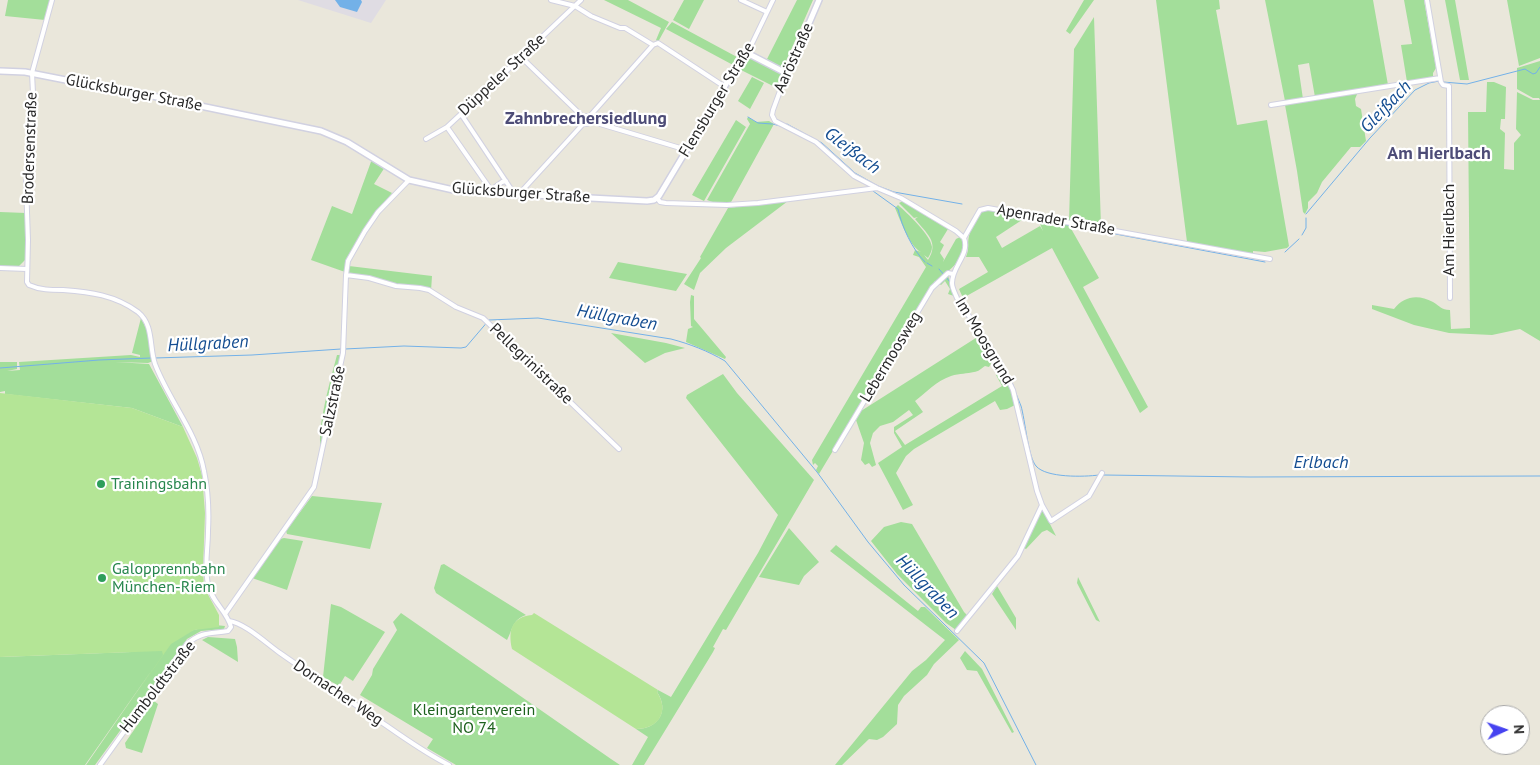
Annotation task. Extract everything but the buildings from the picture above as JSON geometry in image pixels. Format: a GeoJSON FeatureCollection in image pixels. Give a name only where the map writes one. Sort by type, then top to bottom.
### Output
{"type":"FeatureCollection","features":[{"type":"Feature","properties":{"kind":"street","name":"Brodersenstraße"},"geometry":{"type":"LineString","coordinates":[[27,269],[26,183],[33,92],[32,73],[52,0]]}},
{"type":"Feature","properties":{"kind":"street"},"geometry":{"type":"LineString","coordinates":[[551,0],[575,6],[591,16],[620,28],[625,28],[653,45]]}},
{"type":"Feature","properties":{"kind":"street","name":"Düppeler Straße"},"geometry":{"type":"LineString","coordinates":[[426,139],[447,127],[581,0]]}},
{"type":"Feature","properties":{"kind":"street"},"geometry":{"type":"LineString","coordinates":[[741,0],[767,12]]}},
{"type":"Feature","properties":{"kind":"street","name":"Flensburger Straße"},"geometry":{"type":"LineString","coordinates":[[657,198],[742,57],[747,54],[773,0]]}},
{"type":"Feature","properties":{"kind":"street","name":"Aaröstraße"},"geometry":{"type":"LineString","coordinates":[[819,0],[773,107],[773,117],[775,121],[816,142],[832,154],[850,172],[877,188]]}},
{"type":"Feature","properties":{"kind":"street"},"geometry":{"type":"LineString","coordinates":[[1271,105],[1441,80],[1427,0]]}},
{"type":"Feature","properties":{"kind":"street"},"geometry":{"type":"LineString","coordinates":[[461,114],[516,195],[584,124],[587,124],[589,119],[653,45],[658,43],[669,49],[673,54],[725,87]]}},
{"type":"Feature","properties":{"kind":"street"},"geometry":{"type":"LineString","coordinates":[[747,54],[787,72]]}},
{"type":"Feature","properties":{"kind":"street"},"geometry":{"type":"LineString","coordinates":[[521,57],[583,117],[687,150]]}},
{"type":"Feature","properties":{"kind":"street","name":"Glücksburger Straße"},"geometry":{"type":"LineString","coordinates":[[0,71],[32,73],[137,92],[321,132],[347,142],[409,180],[458,191],[647,201],[657,198],[660,202],[666,203],[727,206],[877,188]]}},
{"type":"Feature","properties":{"kind":"street","name":"Am Hierlbach"},"geometry":{"type":"LineString","coordinates":[[1441,80],[1443,85],[1449,86],[1450,298]]}},
{"type":"Feature","properties":{"kind":"street"},"geometry":{"type":"LineString","coordinates":[[583,117],[581,120],[584,124]]}},
{"type":"Feature","properties":{"kind":"street"},"geometry":{"type":"LineString","coordinates":[[447,127],[491,192],[502,182],[506,182]]}},
{"type":"Feature","properties":{"kind":"street","name":"Salzstraße"},"geometry":{"type":"LineString","coordinates":[[225,614],[314,487],[343,352],[348,261],[378,212],[409,180]]}},
{"type":"Feature","properties":{"kind":"street"},"geometry":{"type":"LineString","coordinates":[[877,188],[901,198],[956,231],[964,238]]}},
{"type":"Feature","properties":{"kind":"street","name":"Apenrader Straße"},"geometry":{"type":"LineString","coordinates":[[964,238],[980,210],[988,208],[1270,259]]}},
{"type":"Feature","properties":{"kind":"street","name":"Im Moosgrund"},"geometry":{"type":"LineString","coordinates":[[964,238],[966,244],[965,251],[953,274],[952,288],[956,298],[1000,362],[1013,390],[1042,505]]}},
{"type":"Feature","properties":{"kind":"street"},"geometry":{"type":"LineString","coordinates":[[0,268],[27,269],[27,282],[29,285],[42,289],[103,294],[142,316],[148,326],[154,361],[182,414],[205,472],[208,513],[207,581],[213,600],[229,621]]}},
{"type":"Feature","properties":{"kind":"street","name":"Lebermoosweg"},"geometry":{"type":"LineString","coordinates":[[835,450],[932,288],[944,275],[948,273],[953,274]]}},
{"type":"Feature","properties":{"kind":"street","name":"Pellegrinistraße"},"geometry":{"type":"LineString","coordinates":[[346,275],[369,278],[396,286],[429,290],[456,307],[486,320],[619,449]]}},
{"type":"Feature","properties":{"kind":"street"},"geometry":{"type":"LineString","coordinates":[[1042,505],[1051,521],[1089,496],[1102,473]]}},
{"type":"Feature","properties":{"kind":"street"},"geometry":{"type":"LineString","coordinates":[[956,632],[1018,556],[1042,505]]}},
{"type":"Feature","properties":{"kind":"street","name":"Humboldtstraße"},"geometry":{"type":"LineString","coordinates":[[100,765],[187,644],[206,633],[230,630],[229,621]]}},
{"type":"Feature","properties":{"kind":"street","name":"Dornacher Weg"},"geometry":{"type":"LineString","coordinates":[[229,621],[250,630],[265,643],[423,751],[449,765]]}},
{"type":"Feature","properties":{"kind":"shaded area"},"geometry":{"type":"Polygon","coordinates":[[[298,0],[386,0],[371,23],[298,0]]]}},
{"type":"Feature","properties":{"kind":"green space"},"geometry":{"type":"Polygon","coordinates":[[[8,0],[51,0],[45,20],[5,16],[8,0]]]}},
{"type":"Feature","properties":{"kind":"green space"},"geometry":{"type":"Polygon","coordinates":[[[604,0],[628,0],[669,22],[658,42],[656,40],[661,28],[604,0]]]}},
{"type":"Feature","properties":{"kind":"green space"},"geometry":{"type":"Polygon","coordinates":[[[684,0],[704,0],[689,29],[673,20],[684,0]]]}},
{"type":"Feature","properties":{"kind":"green space"},"geometry":{"type":"Polygon","coordinates":[[[797,0],[813,0],[783,68],[767,59],[797,0]]]}},
{"type":"Feature","properties":{"kind":"green space"},"geometry":{"type":"Polygon","coordinates":[[[1084,0],[1094,0],[1070,34],[1066,31],[1084,0]]]}},
{"type":"Feature","properties":{"kind":"green space"},"geometry":{"type":"Polygon","coordinates":[[[1156,0],[1219,0],[1220,9],[1216,10],[1237,125],[1267,120],[1289,246],[1287,248],[1265,252],[1253,251],[1253,254],[1187,242],[1156,0]]]}},
{"type":"Feature","properties":{"kind":"green space"},"geometry":{"type":"Polygon","coordinates":[[[1265,0],[1373,0],[1388,85],[1315,97],[1309,63],[1298,65],[1303,99],[1285,101],[1265,0]]]}},
{"type":"Feature","properties":{"kind":"green space"},"geometry":{"type":"Polygon","coordinates":[[[1404,0],[1424,0],[1436,68],[1433,77],[1407,82],[1401,45],[1412,44],[1404,0]]]}},
{"type":"Feature","properties":{"kind":"green space"},"geometry":{"type":"Polygon","coordinates":[[[1445,0],[1455,0],[1469,80],[1460,80],[1445,0]]]}},
{"type":"Feature","properties":{"kind":"green space"},"geometry":{"type":"Polygon","coordinates":[[[1507,0],[1540,0],[1540,58],[1519,66],[1507,0]]]}},
{"type":"Feature","properties":{"kind":"green space"},"geometry":{"type":"Polygon","coordinates":[[[1094,17],[1101,226],[1069,221],[1074,49],[1094,17]]]}},
{"type":"Feature","properties":{"kind":"green space"},"geometry":{"type":"Polygon","coordinates":[[[672,22],[737,57],[733,65],[666,29],[672,22]]]}},
{"type":"Feature","properties":{"kind":"green space"},"geometry":{"type":"Polygon","coordinates":[[[748,55],[784,74],[785,77],[779,89],[739,69],[748,55]]]}},
{"type":"Feature","properties":{"kind":"green space"},"geometry":{"type":"Polygon","coordinates":[[[1540,61],[1540,100],[1517,89],[1517,68],[1540,61]]]}},
{"type":"Feature","properties":{"kind":"green space"},"geometry":{"type":"Polygon","coordinates":[[[752,77],[764,83],[750,109],[738,101],[752,77]]]}},
{"type":"Feature","properties":{"kind":"green space"},"geometry":{"type":"Polygon","coordinates":[[[1487,82],[1494,82],[1506,87],[1505,119],[1501,119],[1500,129],[1505,133],[1504,169],[1514,170],[1514,143],[1521,135],[1516,129],[1517,92],[1533,100],[1540,100],[1540,341],[1520,329],[1492,335],[1449,333],[1414,325],[1372,309],[1372,305],[1394,309],[1402,301],[1417,297],[1427,299],[1443,309],[1450,310],[1451,329],[1470,328],[1468,112],[1486,112],[1487,82]]]}},
{"type":"Feature","properties":{"kind":"green space"},"geometry":{"type":"Polygon","coordinates":[[[1358,92],[1355,99],[1356,106],[1361,109],[1366,141],[1360,147],[1351,147],[1322,182],[1317,193],[1308,202],[1305,214],[1303,212],[1285,105],[1358,92]]]}},
{"type":"Feature","properties":{"kind":"green space"},"geometry":{"type":"Polygon","coordinates":[[[748,117],[756,122],[769,121],[774,124],[730,204],[718,204],[707,200],[750,124],[747,119],[748,117]]]}},
{"type":"Feature","properties":{"kind":"green space"},"geometry":{"type":"Polygon","coordinates":[[[736,120],[746,127],[704,201],[692,195],[736,120]]]}},
{"type":"Feature","properties":{"kind":"green space"},"geometry":{"type":"Polygon","coordinates":[[[372,159],[385,167],[374,184],[392,193],[364,231],[345,272],[311,260],[332,206],[352,214],[372,159]]]}},
{"type":"Feature","properties":{"kind":"green space"},"geometry":{"type":"Polygon","coordinates":[[[788,201],[726,248],[700,273],[694,290],[684,284],[701,258],[728,208],[788,201]]]}},
{"type":"Feature","properties":{"kind":"green space"},"geometry":{"type":"Polygon","coordinates":[[[903,201],[948,229],[940,242],[944,245],[940,253],[944,259],[943,262],[956,239],[960,237],[963,239],[963,249],[960,257],[947,272],[954,296],[948,294],[950,289],[945,281],[941,285],[935,281],[819,474],[816,470],[818,466],[815,463],[813,465],[812,460],[926,267],[919,257],[913,255],[915,250],[921,252],[905,232],[895,208],[898,205],[928,236],[932,248],[928,258],[924,255],[928,260],[933,248],[930,238],[927,233],[915,219],[918,217],[914,218],[899,203],[903,201]]]}},
{"type":"Feature","properties":{"kind":"green space"},"geometry":{"type":"Polygon","coordinates":[[[985,210],[1028,216],[996,237],[1002,248],[1040,226],[1043,231],[1038,219],[1069,225],[1099,278],[1083,287],[1148,407],[1140,413],[1052,248],[963,298],[959,289],[988,272],[979,257],[966,257],[971,229],[980,212],[985,210]]]}},
{"type":"Feature","properties":{"kind":"green space"},"geometry":{"type":"Polygon","coordinates":[[[0,212],[26,213],[26,259],[19,266],[0,266],[0,212]]]}},
{"type":"Feature","properties":{"kind":"green space"},"geometry":{"type":"Polygon","coordinates":[[[618,262],[687,274],[676,291],[609,278],[618,262]]]}},
{"type":"Feature","properties":{"kind":"green space"},"geometry":{"type":"Polygon","coordinates":[[[349,266],[432,276],[431,291],[350,275],[348,273],[349,266]]]}},
{"type":"Feature","properties":{"kind":"green space"},"geometry":{"type":"Polygon","coordinates":[[[691,295],[694,296],[694,319],[726,357],[725,359],[686,342],[688,329],[693,327],[691,326],[691,295]]]}},
{"type":"Feature","properties":{"kind":"green space"},"geometry":{"type":"Polygon","coordinates":[[[141,318],[147,330],[153,361],[148,363],[115,362],[149,364],[183,427],[132,408],[5,394],[5,391],[0,392],[0,362],[17,362],[17,369],[7,371],[20,370],[19,362],[131,355],[140,357],[140,355],[132,353],[141,318]]]}},
{"type":"Feature","properties":{"kind":"green space"},"geometry":{"type":"Polygon","coordinates":[[[611,333],[685,348],[665,353],[645,363],[611,333]]]}},
{"type":"Feature","properties":{"kind":"green space"},"geometry":{"type":"Polygon","coordinates":[[[979,336],[993,360],[989,367],[985,366],[975,372],[957,374],[936,384],[915,401],[923,412],[895,431],[905,445],[1002,386],[996,375],[999,363],[1015,405],[1000,410],[995,401],[914,449],[906,456],[896,473],[913,505],[903,510],[878,463],[902,447],[894,433],[894,427],[913,415],[909,410],[893,422],[880,426],[873,433],[870,443],[876,465],[872,467],[869,463],[865,465],[861,460],[864,443],[856,420],[861,411],[979,336]]]}},
{"type":"Feature","properties":{"kind":"green space"},"geometry":{"type":"Polygon","coordinates":[[[337,355],[341,355],[321,447],[323,415],[337,355]]]}},
{"type":"Feature","properties":{"kind":"green space"},"geometry":{"type":"Polygon","coordinates":[[[723,374],[737,393],[814,480],[726,630],[723,629],[713,647],[715,648],[713,652],[644,765],[632,765],[648,737],[636,729],[650,726],[660,718],[662,706],[658,690],[671,697],[758,553],[778,515],[686,398],[687,395],[723,374]]]}},
{"type":"Feature","properties":{"kind":"green space","name":"Galopprennbahn München-Riem"},"geometry":{"type":"Polygon","coordinates":[[[0,393],[132,408],[183,427],[197,458],[202,475],[205,513],[204,587],[219,615],[219,627],[194,630],[171,644],[86,765],[163,655],[162,651],[0,657],[0,393]]]}},
{"type":"Feature","properties":{"kind":"green space"},"geometry":{"type":"Polygon","coordinates":[[[312,496],[382,503],[370,549],[287,534],[286,531],[312,496]]]}},
{"type":"Feature","properties":{"kind":"green space"},"geometry":{"type":"Polygon","coordinates":[[[1042,508],[1056,536],[1047,530],[1042,532],[1026,549],[1024,548],[1042,508]]]}},
{"type":"Feature","properties":{"kind":"green space"},"geometry":{"type":"Polygon","coordinates":[[[901,522],[912,524],[967,615],[956,630],[946,623],[897,574],[871,541],[884,527],[901,522]]]}},
{"type":"Feature","properties":{"kind":"green space"},"geometry":{"type":"Polygon","coordinates":[[[789,528],[819,562],[804,576],[799,585],[759,577],[789,528]]]}},
{"type":"Feature","properties":{"kind":"green space"},"geometry":{"type":"Polygon","coordinates":[[[280,539],[303,541],[287,590],[252,578],[280,539]]]}},
{"type":"Feature","properties":{"kind":"green space"},"geometry":{"type":"Polygon","coordinates":[[[836,545],[918,611],[921,607],[925,607],[959,640],[934,664],[927,675],[904,696],[898,705],[897,724],[883,737],[877,740],[869,739],[842,765],[835,765],[912,671],[926,660],[945,640],[830,551],[836,545]]]}},
{"type":"Feature","properties":{"kind":"green space"},"geometry":{"type":"Polygon","coordinates":[[[444,564],[526,615],[515,622],[507,640],[436,593],[434,588],[441,565],[444,564]]]}},
{"type":"Feature","properties":{"kind":"green space"},"geometry":{"type":"Polygon","coordinates":[[[1078,577],[1100,622],[1096,620],[1077,583],[1078,577]]]}},
{"type":"Feature","properties":{"kind":"green space"},"geometry":{"type":"Polygon","coordinates":[[[997,586],[1016,618],[1016,630],[992,594],[997,586]]]}},
{"type":"Feature","properties":{"kind":"green space"},"geometry":{"type":"Polygon","coordinates":[[[331,604],[341,607],[385,632],[353,681],[345,676],[339,686],[323,677],[331,604]]]}},
{"type":"Feature","properties":{"kind":"green space","name":"Kleingartenverein NO 74"},"geometry":{"type":"Polygon","coordinates":[[[401,613],[620,765],[456,765],[427,748],[433,739],[360,695],[372,675],[373,669],[397,630],[393,622],[401,613]]]}},
{"type":"Feature","properties":{"kind":"green space"},"geometry":{"type":"Polygon","coordinates":[[[534,613],[658,690],[662,712],[656,723],[636,729],[512,649],[510,636],[515,622],[534,613]]]}},
{"type":"Feature","properties":{"kind":"green space"},"geometry":{"type":"Polygon","coordinates":[[[215,625],[225,626],[224,629],[201,631],[187,639],[95,765],[86,765],[154,667],[85,765],[0,765],[0,657],[131,652],[151,640],[215,625]]]}},
{"type":"Feature","properties":{"kind":"green space"},"geometry":{"type":"Polygon","coordinates":[[[208,637],[235,639],[238,662],[202,640],[208,637]]]}},
{"type":"Feature","properties":{"kind":"green space"},"geometry":{"type":"Polygon","coordinates":[[[965,651],[982,669],[1014,732],[1012,733],[977,671],[967,670],[960,658],[965,651]]]}},
{"type":"Feature","properties":{"kind":"green space"},"geometry":{"type":"Polygon","coordinates":[[[154,701],[158,704],[142,753],[126,748],[125,743],[154,701]]]}},
{"type":"Feature","properties":{"kind":"water"},"geometry":{"type":"Polygon","coordinates":[[[335,0],[361,0],[362,2],[357,12],[340,7],[335,0]]]}},
{"type":"Feature","properties":{"kind":"waterway","name":"Gleißach"},"geometry":{"type":"LineString","coordinates":[[1443,82],[1467,84],[1525,69],[1533,74],[1540,67]]}},
{"type":"Feature","properties":{"kind":"waterway","name":"Gleißach"},"geometry":{"type":"LineString","coordinates":[[1306,214],[1370,138],[1415,90],[1429,83],[1439,81]]}},
{"type":"Feature","properties":{"kind":"waterway","name":"Gleißach"},"geometry":{"type":"LineString","coordinates":[[748,117],[758,123],[772,124]]}},
{"type":"Feature","properties":{"kind":"waterway","name":"Gleißach"},"geometry":{"type":"LineString","coordinates":[[773,124],[780,126]]}},
{"type":"Feature","properties":{"kind":"waterway","name":"Gleißach"},"geometry":{"type":"LineString","coordinates":[[787,124],[822,143],[855,173],[878,186],[894,192],[962,204]]}},
{"type":"Feature","properties":{"kind":"waterway"},"geometry":{"type":"LineString","coordinates":[[873,191],[898,209],[908,237],[925,262]]}},
{"type":"Feature","properties":{"kind":"waterway","name":"Gleißach"},"geometry":{"type":"LineString","coordinates":[[1302,235],[1306,228],[1306,218]]}},
{"type":"Feature","properties":{"kind":"waterway","name":"Gleißach"},"geometry":{"type":"LineString","coordinates":[[1046,221],[1265,262]]}},
{"type":"Feature","properties":{"kind":"waterway","name":"Gleißach"},"geometry":{"type":"LineString","coordinates":[[1285,252],[1299,239]]}},
{"type":"Feature","properties":{"kind":"waterway"},"geometry":{"type":"LineString","coordinates":[[927,263],[932,266]]}},
{"type":"Feature","properties":{"kind":"waterway"},"geometry":{"type":"LineString","coordinates":[[939,269],[950,282]]}},
{"type":"Feature","properties":{"kind":"waterway","name":"Hüllgraben"},"geometry":{"type":"LineString","coordinates":[[345,349],[404,346],[461,348],[466,347],[489,320],[538,318],[671,339],[699,348],[725,361],[817,472],[868,542],[904,585],[984,663],[1036,765]]}},
{"type":"Feature","properties":{"kind":"waterway"},"geometry":{"type":"LineString","coordinates":[[975,321],[1000,359]]}},
{"type":"Feature","properties":{"kind":"waterway","name":"Hüllgraben"},"geometry":{"type":"LineString","coordinates":[[155,358],[252,355],[341,349]]}},
{"type":"Feature","properties":{"kind":"waterway","name":"Hüllgraben"},"geometry":{"type":"LineString","coordinates":[[0,368],[151,358]]}},
{"type":"Feature","properties":{"kind":"waterway","name":"Erlbach"},"geometry":{"type":"LineString","coordinates":[[1002,363],[1013,385]]}},
{"type":"Feature","properties":{"kind":"waterway","name":"Erlbach"},"geometry":{"type":"LineString","coordinates":[[1015,391],[1021,406],[1031,455],[1036,466],[1041,470],[1056,475],[1099,475]]}},
{"type":"Feature","properties":{"kind":"waterway","name":"Erlbach"},"geometry":{"type":"LineString","coordinates":[[1103,475],[1250,477],[1540,476]]}},
{"type":"Feature","properties":{"kind":"place","name":"Trainingsbahn"},"geometry":{"type":"Point","coordinates":[101,484]}},
{"type":"Feature","properties":{"kind":"place","name":"Galopprennbahn München-Riem"},"geometry":{"type":"Point","coordinates":[102,578]}},
{"type":"Feature","properties":{"kind":"district","name":"Zahnbrechersiedlung"},"geometry":{"type":"Point","coordinates":[586,119]}},
{"type":"Feature","properties":{"kind":"district","name":"Am Hierlbach"},"geometry":{"type":"Point","coordinates":[1439,154]}}]}
